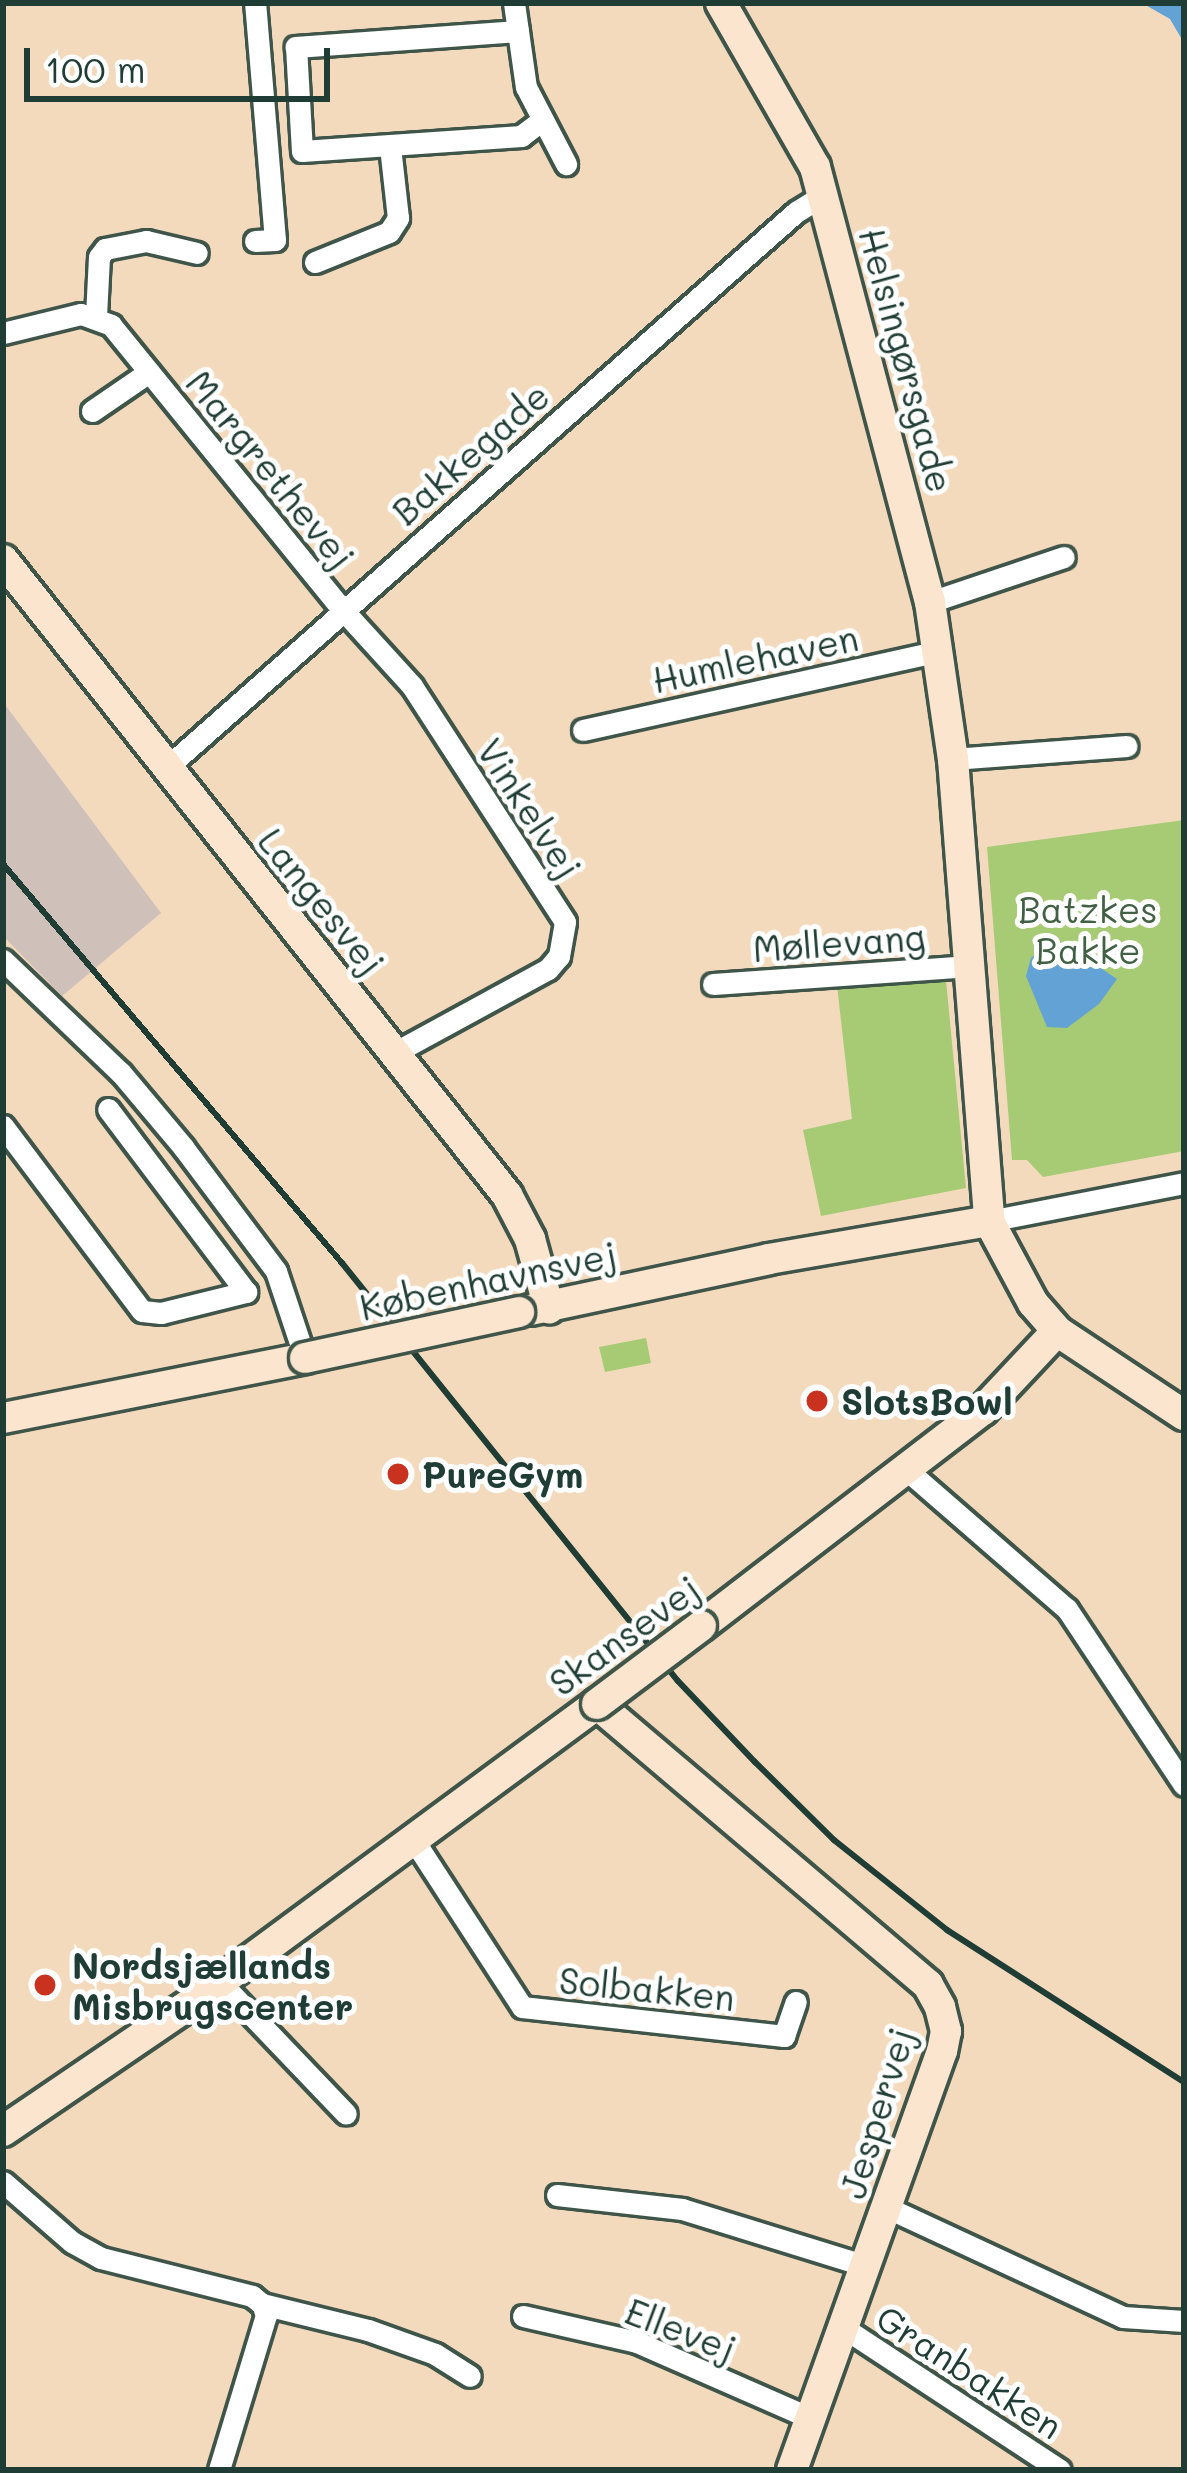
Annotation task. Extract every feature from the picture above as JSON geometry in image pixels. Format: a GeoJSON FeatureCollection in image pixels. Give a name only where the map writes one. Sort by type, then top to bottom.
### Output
{"type":"FeatureCollection","features":[{"type":"Feature","properties":{"kind":"street"},"geometry":{"type":"LineString","coordinates":[[255,3],[275,240],[255,242]]}},
{"type":"Feature","properties":{"kind":"street"},"geometry":{"type":"LineString","coordinates":[[514,3],[526,86],[566,164]]}},
{"type":"Feature","properties":{"kind":"street","name":"Helsingørsgade"},"geometry":{"type":"LineString","coordinates":[[721,3],[802,139],[823,195],[930,602],[953,759],[989,1221]]}},
{"type":"Feature","properties":{"kind":"street"},"geometry":{"type":"LineString","coordinates":[[518,31],[296,47],[302,151],[521,136],[541,121]]}},
{"type":"Feature","properties":{"kind":"street"},"geometry":{"type":"LineString","coordinates":[[315,262],[389,232],[398,218],[390,147]]}},
{"type":"Feature","properties":{"kind":"street","name":"Bakkegade"},"geometry":{"type":"LineString","coordinates":[[166,768],[796,212],[823,195]]}},
{"type":"Feature","properties":{"kind":"street"},"geometry":{"type":"LineString","coordinates":[[3,333],[81,314],[96,316],[99,256],[105,249],[146,241],[196,253]]}},
{"type":"Feature","properties":{"kind":"street","name":"Margrethevej"},"geometry":{"type":"LineString","coordinates":[[96,316],[111,325],[342,609]]}},
{"type":"Feature","properties":{"kind":"street","name":"Margrethevej"},"geometry":{"type":"LineString","coordinates":[[92,411],[149,372]]}},
{"type":"Feature","properties":{"kind":"street"},"geometry":{"type":"LineString","coordinates":[[930,602],[1064,557]]}},
{"type":"Feature","properties":{"kind":"street","name":"Langesvej"},"geometry":{"type":"LineString","coordinates":[[3,560],[515,1208],[534,1310]]}},
{"type":"Feature","properties":{"kind":"street","name":"Vinkelvej"},"geometry":{"type":"LineString","coordinates":[[342,609],[412,686],[565,922],[560,956],[548,969],[394,1053]]}},
{"type":"Feature","properties":{"kind":"street","name":"Humlehaven"},"geometry":{"type":"LineString","coordinates":[[583,730],[940,651]]}},
{"type":"Feature","properties":{"kind":"street"},"geometry":{"type":"LineString","coordinates":[[953,759],[1127,746]]}},
{"type":"Feature","properties":{"kind":"street"},"geometry":{"type":"LineString","coordinates":[[3,960],[146,1100],[276,1271],[305,1358]]}},
{"type":"Feature","properties":{"kind":"street","name":"Møllevang"},"geometry":{"type":"LineString","coordinates":[[713,983],[970,966]]}},
{"type":"Feature","properties":{"kind":"street"},"geometry":{"type":"LineString","coordinates":[[3,1126],[142,1311],[160,1313],[247,1292],[108,1109]]}},
{"type":"Feature","properties":{"kind":"street"},"geometry":{"type":"LineString","coordinates":[[1184,1183],[989,1221],[1033,1303],[1057,1331],[1184,1415]]}},
{"type":"Feature","properties":{"kind":"street","name":"Københavnsvej"},"geometry":{"type":"LineString","coordinates":[[3,1418],[769,1259],[989,1221]]}},
{"type":"Feature","properties":{"kind":"street","name":"Skansevej"},"geometry":{"type":"LineString","coordinates":[[3,2131],[220,1982],[908,1471],[983,1410],[1057,1331]]}},
{"type":"Feature","properties":{"kind":"street"},"geometry":{"type":"LineString","coordinates":[[908,1471],[1067,1609],[1184,1785]]}},
{"type":"Feature","properties":{"kind":"street","name":"Jespervej"},"geometry":{"type":"LineString","coordinates":[[597,1703],[928,1985],[940,2006],[946,2031],[942,2051],[792,2470]]}},
{"type":"Feature","properties":{"kind":"street","name":"Solbakken"},"geometry":{"type":"LineString","coordinates":[[413,1839],[522,2007],[784,2036],[796,2002]]}},
{"type":"Feature","properties":{"kind":"street"},"geometry":{"type":"LineString","coordinates":[[220,1982],[346,2114]]}},
{"type":"Feature","properties":{"kind":"street"},"geometry":{"type":"LineString","coordinates":[[3,2182],[72,2242],[101,2258],[368,2330],[435,2354],[470,2376]]}},
{"type":"Feature","properties":{"kind":"street"},"geometry":{"type":"LineString","coordinates":[[557,2195],[682,2209],[866,2266]]}},
{"type":"Feature","properties":{"kind":"street"},"geometry":{"type":"LineString","coordinates":[[888,2208],[1123,2317],[1184,2321]]}},
{"type":"Feature","properties":{"kind":"street"},"geometry":{"type":"LineString","coordinates":[[219,2470],[266,2315],[262,2304]]}},
{"type":"Feature","properties":{"kind":"street","name":"Ellevej"},"geometry":{"type":"LineString","coordinates":[[523,2316],[637,2342],[810,2418]]}},
{"type":"Feature","properties":{"kind":"street","name":"Granbakken"},"geometry":{"type":"LineString","coordinates":[[844,2327],[1060,2470]]}},
{"type":"Feature","properties":{"kind":"shaded area"},"geometry":{"type":"Polygon","coordinates":[[[3,702],[161,913],[62,996],[3,936],[3,702]]]}},
{"type":"Feature","properties":{"kind":"green space","name":"Batzkes Bakke"},"geometry":{"type":"Polygon","coordinates":[[[1184,820],[1184,1151],[1043,1177],[1027,1160],[1012,1160],[987,847],[1184,820]]]}},
{"type":"Feature","properties":{"kind":"green space"},"geometry":{"type":"Polygon","coordinates":[[[946,980],[966,1188],[821,1216],[803,1130],[852,1119],[837,985],[946,980]]]}},
{"type":"Feature","properties":{"kind":"green space"},"geometry":{"type":"Polygon","coordinates":[[[646,1338],[651,1363],[605,1372],[599,1347],[646,1338]]]}},
{"type":"Feature","properties":{"kind":"water"},"geometry":{"type":"Polygon","coordinates":[[[1142,3],[1184,3],[1184,43],[1170,19],[1142,3]]]}},
{"type":"Feature","properties":{"kind":"water"},"geometry":{"type":"Polygon","coordinates":[[[1046,944],[1065,944],[1117,979],[1099,1004],[1067,1028],[1047,1027],[1026,976],[1031,958],[1046,944]]]}},
{"type":"Feature","properties":{"kind":"railway"},"geometry":{"type":"LineString","coordinates":[[3,864],[342,1263],[678,1681],[755,1762],[834,1840],[947,1930],[1184,2082]]}},
{"type":"Feature","properties":{"kind":"place","name":"SlotsBowl"},"geometry":{"type":"Point","coordinates":[817,1401]}},
{"type":"Feature","properties":{"kind":"place","name":"PureGym"},"geometry":{"type":"Point","coordinates":[398,1474]}},
{"type":"Feature","properties":{"kind":"place","name":"Nordsjællands Misbrugscenter"},"geometry":{"type":"Point","coordinates":[45,1985]}}]}
